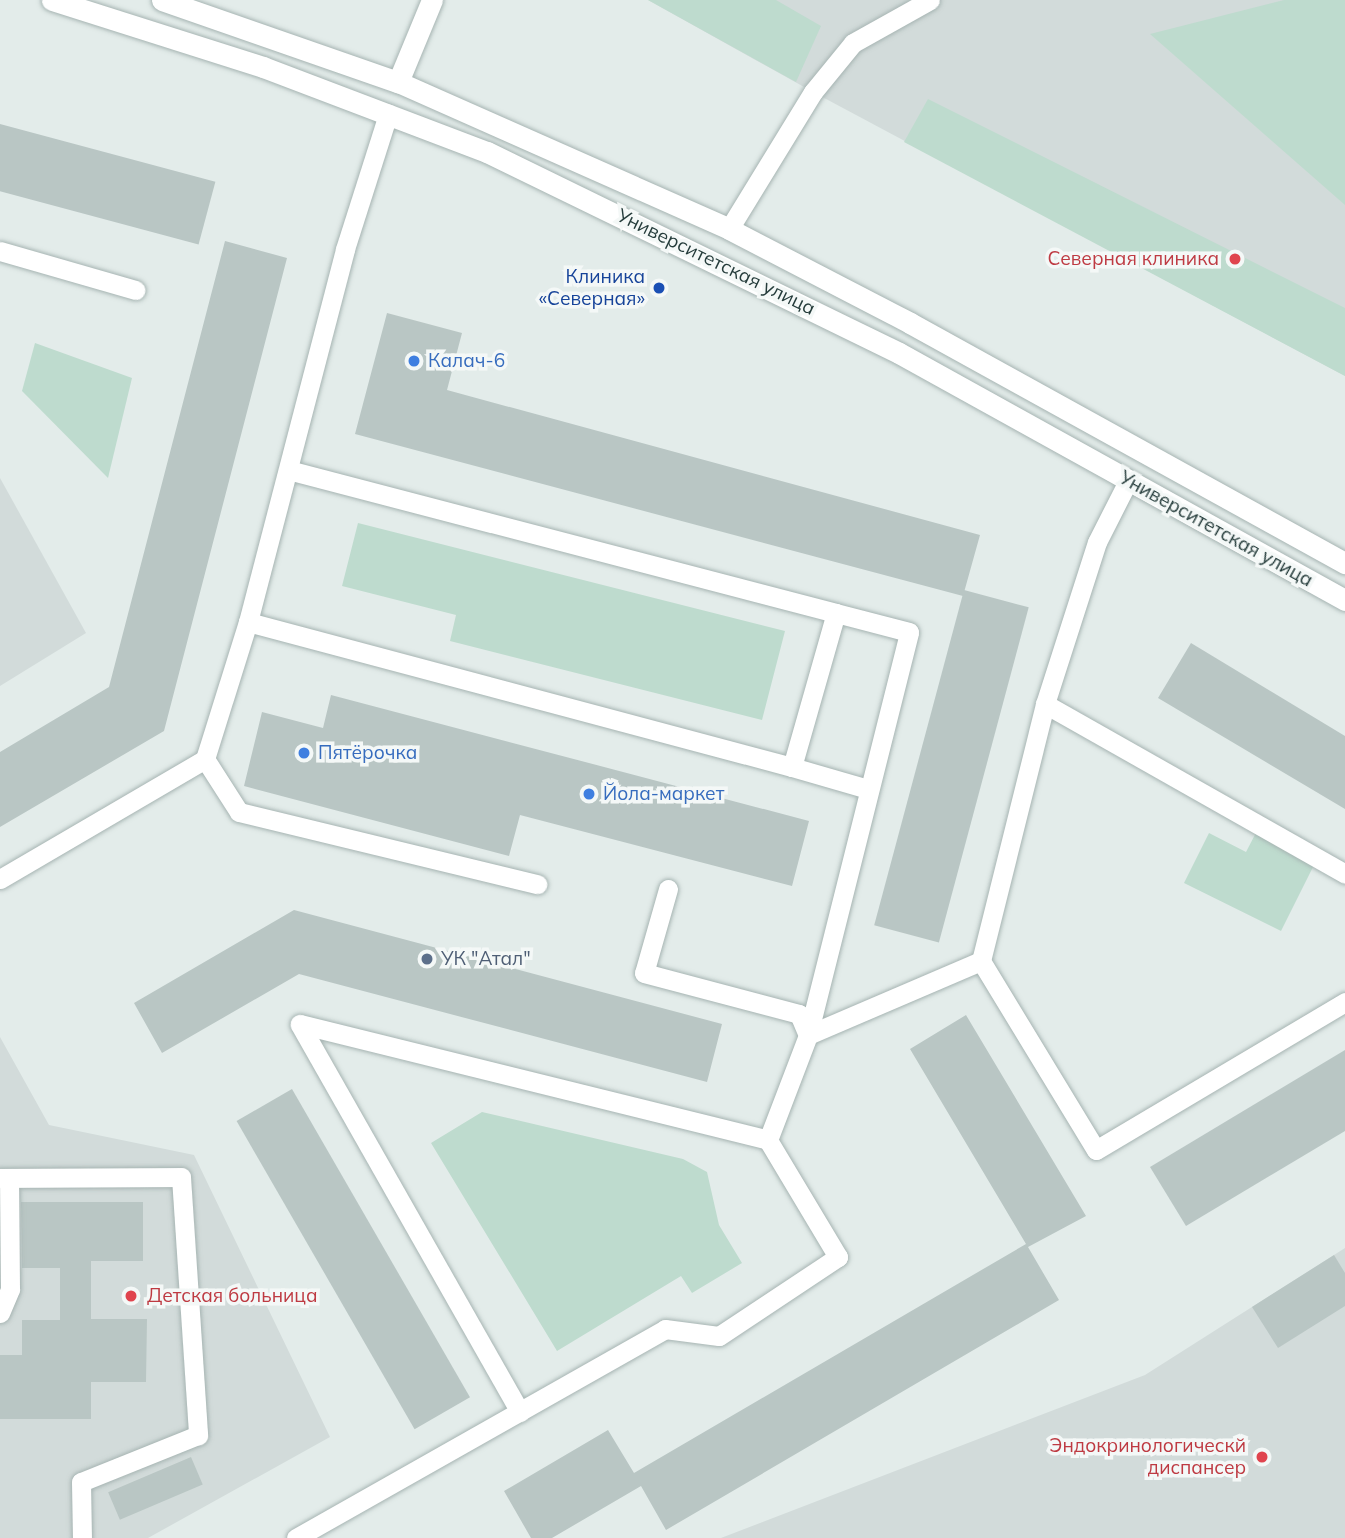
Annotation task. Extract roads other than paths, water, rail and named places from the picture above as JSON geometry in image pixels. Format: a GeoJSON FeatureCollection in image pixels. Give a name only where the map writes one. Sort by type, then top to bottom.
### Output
{"type":"FeatureCollection","features":[{"type":"Feature","properties":{"kind":"main road","name":"Университетская улица"},"geometry":{"type":"LineString","coordinates":[[52,0],[263,67],[486,152],[899,353],[1345,600]]}},
{"type":"Feature","properties":{"kind":"main road","name":"Университетская улица"},"geometry":{"type":"LineString","coordinates":[[162,0],[398,82],[729,229],[1143,451],[1345,564]]}},
{"type":"Feature","properties":{"kind":"main road"},"geometry":{"type":"LineString","coordinates":[[388,114],[398,82],[432,0]]}},
{"type":"Feature","properties":{"kind":"main road"},"geometry":{"type":"LineString","coordinates":[[1128,481],[1143,451]]}},
{"type":"Feature","properties":{"kind":"lane"},"geometry":{"type":"LineString","coordinates":[[729,229],[813,92],[853,43],[930,0]]}},
{"type":"Feature","properties":{"kind":"lane"},"geometry":{"type":"LineString","coordinates":[[0,879],[205,759],[248,622],[345,248],[388,114]]}},
{"type":"Feature","properties":{"kind":"lane"},"geometry":{"type":"LineString","coordinates":[[0,251],[135,290]]}},
{"type":"Feature","properties":{"kind":"lane"},"geometry":{"type":"LineString","coordinates":[[288,470],[909,632],[867,789],[808,1035],[768,1140]]}},
{"type":"Feature","properties":{"kind":"lane"},"geometry":{"type":"LineString","coordinates":[[1128,481],[1097,542],[1045,704],[981,961],[1096,1150],[1345,1003]]}},
{"type":"Feature","properties":{"kind":"lane"},"geometry":{"type":"LineString","coordinates":[[792,767],[835,613]]}},
{"type":"Feature","properties":{"kind":"lane"},"geometry":{"type":"LineString","coordinates":[[248,622],[867,789]]}},
{"type":"Feature","properties":{"kind":"lane"},"geometry":{"type":"LineString","coordinates":[[1045,704],[1345,874]]}},
{"type":"Feature","properties":{"kind":"lane"},"geometry":{"type":"LineString","coordinates":[[205,759],[239,812],[537,884]]}},
{"type":"Feature","properties":{"kind":"lane"},"geometry":{"type":"LineString","coordinates":[[668,889],[644,973],[799,1014],[808,1035]]}},
{"type":"Feature","properties":{"kind":"lane"},"geometry":{"type":"LineString","coordinates":[[808,1035],[981,961]]}},
{"type":"Feature","properties":{"kind":"lane"},"geometry":{"type":"LineString","coordinates":[[296,1538],[520,1412],[665,1329],[719,1336],[838,1257],[768,1140],[300,1024],[520,1412]]}},
{"type":"Feature","properties":{"kind":"lane"},"geometry":{"type":"LineString","coordinates":[[0,1313],[10,1289],[5,1178],[181,1177],[198,1435],[81,1482],[82,1538]]}},
{"type":"Feature","properties":{"kind":"place","name":"Северная клиника"},"geometry":{"type":"Point","coordinates":[1235,259]}},
{"type":"Feature","properties":{"kind":"place","name":"Клиника «Северная»"},"geometry":{"type":"Point","coordinates":[659,288]}},
{"type":"Feature","properties":{"kind":"place","name":"Калач-6"},"geometry":{"type":"Point","coordinates":[414,361]}},
{"type":"Feature","properties":{"kind":"place","name":"Пятёрочка"},"geometry":{"type":"Point","coordinates":[304,753]}},
{"type":"Feature","properties":{"kind":"place","name":"Йола-маркет"},"geometry":{"type":"Point","coordinates":[589,794]}},
{"type":"Feature","properties":{"kind":"place","name":"УК \"Атал\""},"geometry":{"type":"Point","coordinates":[427,959]}},
{"type":"Feature","properties":{"kind":"place","name":"Детская больница"},"geometry":{"type":"Point","coordinates":[131,1296]}},
{"type":"Feature","properties":{"kind":"place","name":"Эндокринологическй диспансер"},"geometry":{"type":"Point","coordinates":[1262,1457]}}]}
